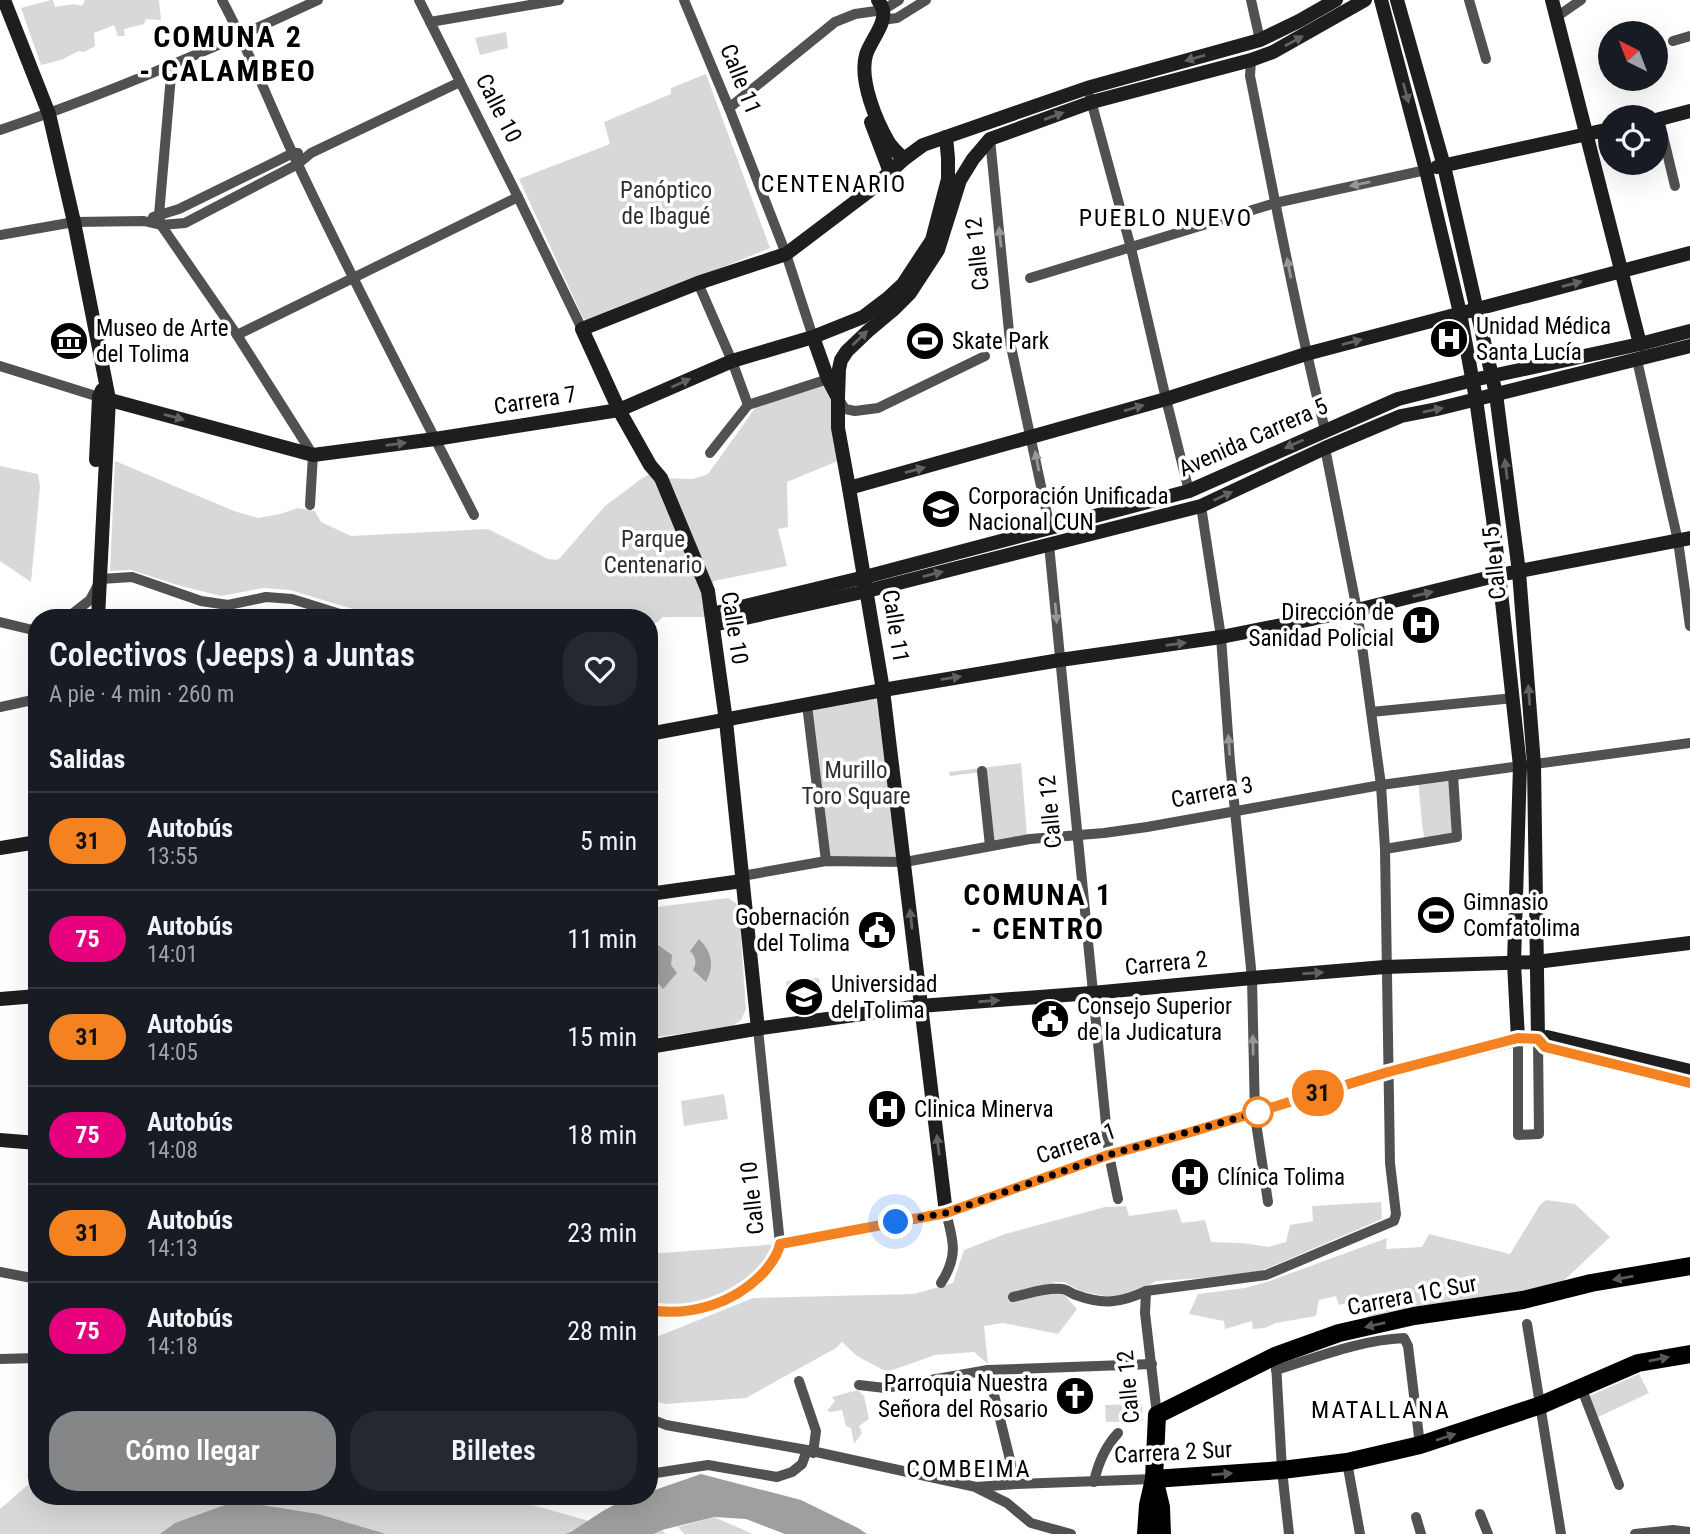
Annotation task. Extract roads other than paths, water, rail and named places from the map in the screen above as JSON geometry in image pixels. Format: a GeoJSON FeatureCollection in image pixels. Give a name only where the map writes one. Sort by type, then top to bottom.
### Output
{"type":"FeatureCollection","features":[{"type":"Feature","properties":{"kind":"main road"},"geometry":{"type":"LineString","coordinates":[[4,0],[49,114],[74,222],[105,382],[90,609]]}},
{"type":"Feature","properties":{"kind":"main road"},"geometry":{"type":"LineString","coordinates":[[582,329],[698,283],[786,254],[868,192],[923,145],[1261,40],[1336,0]]}},
{"type":"Feature","properties":{"kind":"main road"},"geometry":{"type":"LineString","coordinates":[[833,374],[847,351],[910,293],[938,250],[954,180],[990,139],[1089,95],[1251,60],[1273,52],[1365,0]]}},
{"type":"Feature","properties":{"kind":"main road","name":"Calle 15"},"geometry":{"type":"LineString","coordinates":[[1381,0],[1426,170],[1473,380],[1514,698],[1527,765],[1514,963],[1518,1038]]}},
{"type":"Feature","properties":{"kind":"main road","name":"Calle 15"},"geometry":{"type":"LineString","coordinates":[[1397,0],[1444,166],[1496,394],[1519,572],[1538,1039]]}},
{"type":"Feature","properties":{"kind":"main road"},"geometry":{"type":"LineString","coordinates":[[1552,0],[1640,344]]}},
{"type":"Feature","properties":{"kind":"main road"},"geometry":{"type":"LineString","coordinates":[[881,10],[865,57],[864,75],[871,101],[890,145],[904,159]]}},
{"type":"Feature","properties":{"kind":"main road"},"geometry":{"type":"LineString","coordinates":[[881,10],[865,38],[856,63],[855,76],[890,172]]}},
{"type":"Feature","properties":{"kind":"main road"},"geometry":{"type":"LineString","coordinates":[[1668,116],[1690,111]]}},
{"type":"Feature","properties":{"kind":"main road"},"geometry":{"type":"LineString","coordinates":[[1426,170],[1598,132]]}},
{"type":"Feature","properties":{"kind":"main road","name":"Carrera 7"},"geometry":{"type":"LineString","coordinates":[[104,398],[313,455],[619,410],[732,361],[813,337],[863,317],[888,298],[903,284],[932,240],[954,180],[946,137]]}},
{"type":"Feature","properties":{"kind":"main road"},"geometry":{"type":"LineString","coordinates":[[849,488],[1166,399],[1306,354],[1690,253]]}},
{"type":"Feature","properties":{"kind":"main road","name":"Calle 10"},"geometry":{"type":"LineString","coordinates":[[582,329],[619,410],[650,465],[659,474],[708,592],[726,721],[758,1029]]}},
{"type":"Feature","properties":{"kind":"main road","name":"Avenida Carrera 5"},"geometry":{"type":"LineString","coordinates":[[866,584],[1050,528],[1189,491],[1398,399],[1690,331]]}},
{"type":"Feature","properties":{"kind":"main road","name":"Calle 11"},"geometry":{"type":"LineString","coordinates":[[813,337],[833,374],[838,398],[838,428],[883,690],[946,1213]]}},
{"type":"Feature","properties":{"kind":"main road","name":"Avenida Carrera 5"},"geometry":{"type":"LineString","coordinates":[[712,619],[1049,545],[1201,506],[1401,416],[1690,346]]}},
{"type":"Feature","properties":{"kind":"main road"},"geometry":{"type":"LineString","coordinates":[[99,609],[104,398]]}},
{"type":"Feature","properties":{"kind":"main road"},"geometry":{"type":"LineString","coordinates":[[658,732],[883,690],[1060,660],[1221,637],[1357,610],[1499,575],[1684,540]]}},
{"type":"Feature","properties":{"kind":"main road"},"geometry":{"type":"LineString","coordinates":[[1,844],[28,842]]}},
{"type":"Feature","properties":{"kind":"main road","name":"Carrera 3"},"geometry":{"type":"LineString","coordinates":[[658,893],[742,879]]}},
{"type":"Feature","properties":{"kind":"main road","name":"Carrera 2"},"geometry":{"type":"LineString","coordinates":[[658,1046],[920,1006],[1385,967],[1536,962],[1690,943]]}},
{"type":"Feature","properties":{"kind":"main road"},"geometry":{"type":"LineString","coordinates":[[0,999],[28,997]]}},
{"type":"Feature","properties":{"kind":"main road","name":"Carrera 1"},"geometry":{"type":"LineString","coordinates":[[780,1244],[946,1213],[1108,1155],[1388,1072],[1518,1038],[1547,1037],[1690,1070]]}},
{"type":"Feature","properties":{"kind":"main road","name":"Carrera 1"},"geometry":{"type":"LineString","coordinates":[[1538,1039],[1545,1047],[1690,1083]]}},
{"type":"Feature","properties":{"kind":"main road"},"geometry":{"type":"LineString","coordinates":[[0,1140],[28,1142]]}},
{"type":"Feature","properties":{"kind":"main road"},"geometry":{"type":"LineString","coordinates":[[658,1311],[691,1311],[733,1296],[767,1268],[779,1251],[780,1244]]}},
{"type":"Feature","properties":{"kind":"main road","name":"Carrera 1C Sur"},"geometry":{"type":"LineString","coordinates":[[1157,1415],[1339,1334],[1414,1316],[1523,1300],[1591,1283],[1690,1266]]}},
{"type":"Feature","properties":{"kind":"main road","name":"Carrera 2 Sur"},"geometry":{"type":"LineString","coordinates":[[1154,1479],[1282,1470],[1347,1462],[1420,1445],[1541,1405],[1638,1363],[1690,1354]]}},
{"type":"Feature","properties":{"kind":"main road","name":"Calle 12"},"geometry":{"type":"LineString","coordinates":[[1146,1534],[1147,1505],[1154,1479],[1157,1415]]}},
{"type":"Feature","properties":{"kind":"main road","name":"Calle 12"},"geometry":{"type":"LineString","coordinates":[[1154,1479],[1161,1507],[1162,1534]]}},
{"type":"Feature","properties":{"kind":"street"},"geometry":{"type":"LineString","coordinates":[[222,0],[354,279],[474,515]]}},
{"type":"Feature","properties":{"kind":"street"},"geometry":{"type":"LineString","coordinates":[[0,130],[49,114],[241,36],[318,0]]}},
{"type":"Feature","properties":{"kind":"street","name":"Calle 10"},"geometry":{"type":"LineString","coordinates":[[419,0],[582,329]]}},
{"type":"Feature","properties":{"kind":"street"},"geometry":{"type":"LineString","coordinates":[[430,22],[559,0]]}},
{"type":"Feature","properties":{"kind":"street","name":"Calle 11"},"geometry":{"type":"LineString","coordinates":[[684,0],[786,254],[813,337]]}},
{"type":"Feature","properties":{"kind":"street"},"geometry":{"type":"LineString","coordinates":[[729,108],[835,22],[855,14],[881,10],[899,0]]}},
{"type":"Feature","properties":{"kind":"street"},"geometry":{"type":"LineString","coordinates":[[881,10],[897,18],[926,0]]}},
{"type":"Feature","properties":{"kind":"street"},"geometry":{"type":"LineString","coordinates":[[1251,0],[1261,40]]}},
{"type":"Feature","properties":{"kind":"street"},"geometry":{"type":"LineString","coordinates":[[1469,0],[1486,60]]}},
{"type":"Feature","properties":{"kind":"street"},"geometry":{"type":"LineString","coordinates":[[1555,18],[1581,0]]}},
{"type":"Feature","properties":{"kind":"street"},"geometry":{"type":"LineString","coordinates":[[1673,41],[1690,36]]}},
{"type":"Feature","properties":{"kind":"street"},"geometry":{"type":"LineString","coordinates":[[1251,60],[1250,76],[1275,203],[1306,354],[1325,430]]}},
{"type":"Feature","properties":{"kind":"street"},"geometry":{"type":"LineString","coordinates":[[172,64],[160,220],[313,455],[310,505]]}},
{"type":"Feature","properties":{"kind":"street"},"geometry":{"type":"LineString","coordinates":[[0,235],[74,222],[160,220],[185,223],[298,164],[311,153],[460,82]]}},
{"type":"Feature","properties":{"kind":"street"},"geometry":{"type":"LineString","coordinates":[[1089,95],[1131,248],[1189,491]]}},
{"type":"Feature","properties":{"kind":"street","name":"Calle 12"},"geometry":{"type":"LineString","coordinates":[[990,139],[1010,342],[1050,528]]}},
{"type":"Feature","properties":{"kind":"street"},"geometry":{"type":"LineString","coordinates":[[160,220],[293,153],[311,153]]}},
{"type":"Feature","properties":{"kind":"street"},"geometry":{"type":"LineString","coordinates":[[1668,160],[1675,186]]}},
{"type":"Feature","properties":{"kind":"street"},"geometry":{"type":"LineString","coordinates":[[1030,278],[1275,203],[1426,170]]}},
{"type":"Feature","properties":{"kind":"street"},"geometry":{"type":"LineString","coordinates":[[237,335],[518,197]]}},
{"type":"Feature","properties":{"kind":"street"},"geometry":{"type":"LineString","coordinates":[[698,283],[748,405]]}},
{"type":"Feature","properties":{"kind":"street"},"geometry":{"type":"LineString","coordinates":[[838,398],[845,409],[855,411],[878,408],[985,356]]}},
{"type":"Feature","properties":{"kind":"street"},"geometry":{"type":"LineString","coordinates":[[1637,360],[1684,540],[1690,626]]}},
{"type":"Feature","properties":{"kind":"street","name":"Carrera 7"},"geometry":{"type":"LineString","coordinates":[[0,366],[104,398]]}},
{"type":"Feature","properties":{"kind":"street"},"geometry":{"type":"LineString","coordinates":[[710,453],[748,405],[833,374]]}},
{"type":"Feature","properties":{"kind":"street"},"geometry":{"type":"LineString","coordinates":[[1013,1297],[1065,1289],[1073,1295],[1113,1303],[1146,1292],[1266,1275],[1394,1221],[1396,1214],[1390,1163],[1385,849],[1381,785],[1357,610],[1325,448]]}},
{"type":"Feature","properties":{"kind":"street"},"geometry":{"type":"LineString","coordinates":[[1201,506],[1221,637],[1252,978],[1255,1113],[1268,1202]]}},
{"type":"Feature","properties":{"kind":"street","name":"Calle 12"},"geometry":{"type":"LineString","coordinates":[[1049,545],[1108,1155],[1118,1199]]}},
{"type":"Feature","properties":{"kind":"street"},"geometry":{"type":"LineString","coordinates":[[78,609],[90,600],[101,579],[132,578],[201,601],[228,605],[266,597],[292,599],[324,609]]}},
{"type":"Feature","properties":{"kind":"street"},"geometry":{"type":"LineString","coordinates":[[0,622],[28,629]]}},
{"type":"Feature","properties":{"kind":"street"},"geometry":{"type":"LineString","coordinates":[[1371,712],[1514,698]]}},
{"type":"Feature","properties":{"kind":"street"},"geometry":{"type":"LineString","coordinates":[[0,707],[28,701]]}},
{"type":"Feature","properties":{"kind":"street"},"geometry":{"type":"LineString","coordinates":[[807,705],[826,862]]}},
{"type":"Feature","properties":{"kind":"street","name":"Carrera 3"},"geometry":{"type":"LineString","coordinates":[[742,879],[826,862],[905,862],[1030,839],[1147,827],[1381,785],[1690,743]]}},
{"type":"Feature","properties":{"kind":"street"},"geometry":{"type":"LineString","coordinates":[[982,771],[990,846]]}},
{"type":"Feature","properties":{"kind":"street"},"geometry":{"type":"LineString","coordinates":[[1385,849],[1457,837],[1453,775]]}},
{"type":"Feature","properties":{"kind":"street","name":"Calle 10"},"geometry":{"type":"LineString","coordinates":[[758,1029],[780,1244]]}},
{"type":"Feature","properties":{"kind":"street","name":"Calle 15"},"geometry":{"type":"LineString","coordinates":[[1518,1038],[1518,1135],[1539,1135],[1538,1039]]}},
{"type":"Feature","properties":{"kind":"street","name":"Calle 11"},"geometry":{"type":"LineString","coordinates":[[941,1283],[949,1271],[953,1257],[954,1242],[946,1213]]}},
{"type":"Feature","properties":{"kind":"street"},"geometry":{"type":"LineString","coordinates":[[0,1272],[28,1277]]}},
{"type":"Feature","properties":{"kind":"street","name":"Calle 12"},"geometry":{"type":"LineString","coordinates":[[1146,1292],[1145,1313],[1157,1415]]}},
{"type":"Feature","properties":{"kind":"street"},"geometry":{"type":"LineString","coordinates":[[1527,1324],[1561,1534]]}},
{"type":"Feature","properties":{"kind":"street"},"geometry":{"type":"LineString","coordinates":[[1289,1534],[1282,1470],[1276,1363],[1387,1339],[1404,1338],[1408,1346],[1420,1445]]}},
{"type":"Feature","properties":{"kind":"street"},"geometry":{"type":"LineString","coordinates":[[0,1359],[28,1358]]}},
{"type":"Feature","properties":{"kind":"street"},"geometry":{"type":"LineString","coordinates":[[859,1385],[885,1388],[988,1370],[1152,1364]]}},
{"type":"Feature","properties":{"kind":"street"},"geometry":{"type":"LineString","coordinates":[[988,1370],[1016,1484]]}},
{"type":"Feature","properties":{"kind":"street"},"geometry":{"type":"LineString","coordinates":[[658,1473],[708,1465],[778,1477],[792,1472],[802,1464],[810,1451],[817,1431],[800,1381]]}},
{"type":"Feature","properties":{"kind":"street"},"geometry":{"type":"LineString","coordinates":[[1581,1387],[1619,1485]]}},
{"type":"Feature","properties":{"kind":"street","name":"Carrera 2 Sur"},"geometry":{"type":"LineString","coordinates":[[658,1422],[810,1451],[976,1488],[1154,1479]]}},
{"type":"Feature","properties":{"kind":"street"},"geometry":{"type":"LineString","coordinates":[[1094,1482],[1098,1463],[1110,1441],[1118,1433]]}},
{"type":"Feature","properties":{"kind":"street"},"geometry":{"type":"LineString","coordinates":[[1347,1462],[1359,1533]]}},
{"type":"Feature","properties":{"kind":"street"},"geometry":{"type":"LineString","coordinates":[[976,1488],[1007,1503],[1031,1523],[1071,1534]]}},
{"type":"Feature","properties":{"kind":"street"},"geometry":{"type":"LineString","coordinates":[[1480,1514],[1488,1534]]}},
{"type":"Feature","properties":{"kind":"street"},"geometry":{"type":"LineString","coordinates":[[1416,1517],[1421,1534]]}},
{"type":"Feature","properties":{"kind":"street"},"geometry":{"type":"LineString","coordinates":[[1635,1534],[1673,1530],[1690,1532]]}},
{"type":"Feature","properties":{"kind":"place","name":"Unidad Médica Santa Lucía"},"geometry":{"type":"Point","coordinates":[1449,339]}},
{"type":"Feature","properties":{"kind":"place","name":"Museo de Arte del Tolima"},"geometry":{"type":"Point","coordinates":[69,341]}},
{"type":"Feature","properties":{"kind":"place","name":"Skate Park"},"geometry":{"type":"Point","coordinates":[925,341]}},
{"type":"Feature","properties":{"kind":"place","name":"Corporación Unificada Nacional CUN"},"geometry":{"type":"Point","coordinates":[941,509]}},
{"type":"Feature","properties":{"kind":"place","name":"Dirección de Sanidad Policial"},"geometry":{"type":"Point","coordinates":[1421,625]}},
{"type":"Feature","properties":{"kind":"place","name":"Gimnasio Comfatolima"},"geometry":{"type":"Point","coordinates":[1436,915]}},
{"type":"Feature","properties":{"kind":"place","name":"Gobernación del Tolima"},"geometry":{"type":"Point","coordinates":[877,930]}},
{"type":"Feature","properties":{"kind":"place","name":"Universidad del Tolima"},"geometry":{"type":"Point","coordinates":[804,997]}},
{"type":"Feature","properties":{"kind":"place","name":"Consejo Superior de la Judicatura"},"geometry":{"type":"Point","coordinates":[1050,1019]}},
{"type":"Feature","properties":{"kind":"place","name":"Clinica Minerva"},"geometry":{"type":"Point","coordinates":[887,1109]}},
{"type":"Feature","properties":{"kind":"place","name":"Clínica Tolima"},"geometry":{"type":"Point","coordinates":[1190,1177]}},
{"type":"Feature","properties":{"kind":"place","name":"Parroquia Nuestra Señora del Rosario"},"geometry":{"type":"Point","coordinates":[1075,1396]}},
{"type":"Feature","properties":{"kind":"district","name":"COMUNA 2 - CALAMBEO"},"geometry":{"type":"Point","coordinates":[228,54]}},
{"type":"Feature","properties":{"kind":"district","name":"CENTENARIO"},"geometry":{"type":"Point","coordinates":[834,184]}},
{"type":"Feature","properties":{"kind":"district","name":"PUEBLO NUEVO"},"geometry":{"type":"Point","coordinates":[1166,218]}},
{"type":"Feature","properties":{"kind":"district","name":"COMUNA 1 - CENTRO"},"geometry":{"type":"Point","coordinates":[1038,912]}},
{"type":"Feature","properties":{"kind":"district","name":"MATALLANA"},"geometry":{"type":"Point","coordinates":[1381,1410]}},
{"type":"Feature","properties":{"kind":"district","name":"COMBEIMA"},"geometry":{"type":"Point","coordinates":[969,1469]}},
{"type":"Feature","properties":{"kind":"park label","name":"Panóptico de Ibagué"},"geometry":{"type":"Point","coordinates":[666,203]}},
{"type":"Feature","properties":{"kind":"park label","name":"Parque Centenario"},"geometry":{"type":"Point","coordinates":[653,552]}},
{"type":"Feature","properties":{"kind":"park label","name":"Murillo Toro Square"},"geometry":{"type":"Point","coordinates":[856,783]}}]}
